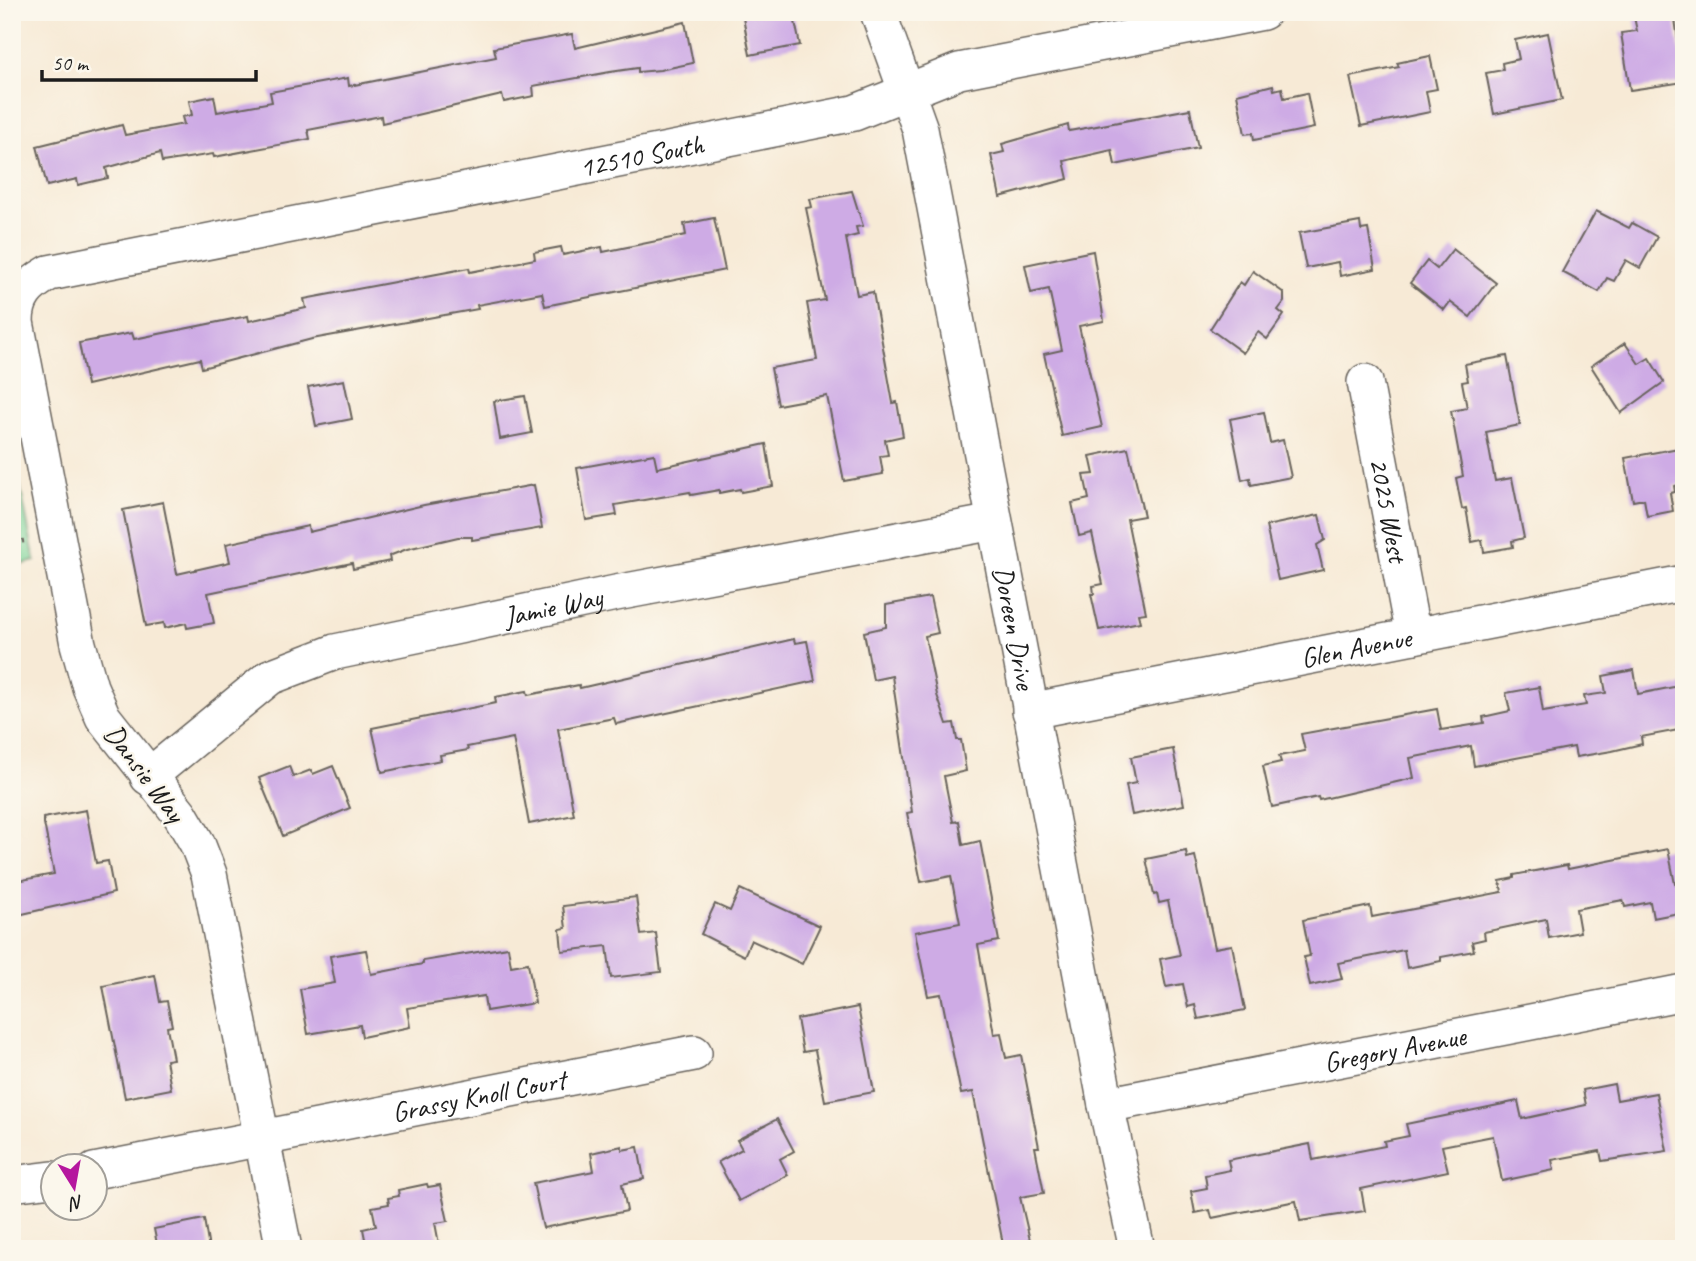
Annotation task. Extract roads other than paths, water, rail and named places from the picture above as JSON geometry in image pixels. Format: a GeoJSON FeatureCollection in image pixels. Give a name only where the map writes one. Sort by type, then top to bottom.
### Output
{"type":"FeatureCollection","features":[{"type":"Feature","properties":{"kind":"street","name":"Doreen Drive"},"geometry":{"type":"LineString","coordinates":[[878,12],[920,130],[1106,1105],[1137,1249]]}},
{"type":"Feature","properties":{"kind":"street","name":"12510 South"},"geometry":{"type":"LineString","coordinates":[[21,296],[30,284],[49,273],[854,113],[959,71],[1263,12]]}},
{"type":"Feature","properties":{"kind":"street","name":"Dansie Way"},"geometry":{"type":"LineString","coordinates":[[21,296],[16,322],[78,644],[90,687],[103,717],[180,814],[197,843],[209,874],[284,1249]]}},
{"type":"Feature","properties":{"kind":"street","name":"2025 West"},"geometry":{"type":"LineString","coordinates":[[1365,382],[1413,636]]}},
{"type":"Feature","properties":{"kind":"street","name":"Jamie Way"},"geometry":{"type":"LineString","coordinates":[[148,777],[270,677],[335,652],[616,593],[994,522]]}},
{"type":"Feature","properties":{"kind":"street","name":"Glen Avenue"},"geometry":{"type":"LineString","coordinates":[[1030,711],[1684,583]]}},
{"type":"Feature","properties":{"kind":"street","name":"Gregory Avenue"},"geometry":{"type":"LineString","coordinates":[[1106,1105],[1684,992]]}},
{"type":"Feature","properties":{"kind":"street","name":"Grassy Knoll Court"},"geometry":{"type":"LineString","coordinates":[[108,1168],[694,1053]]}},
{"type":"Feature","properties":{"kind":"street"},"geometry":{"type":"LineString","coordinates":[[12,1184],[38,1181]]}}]}
